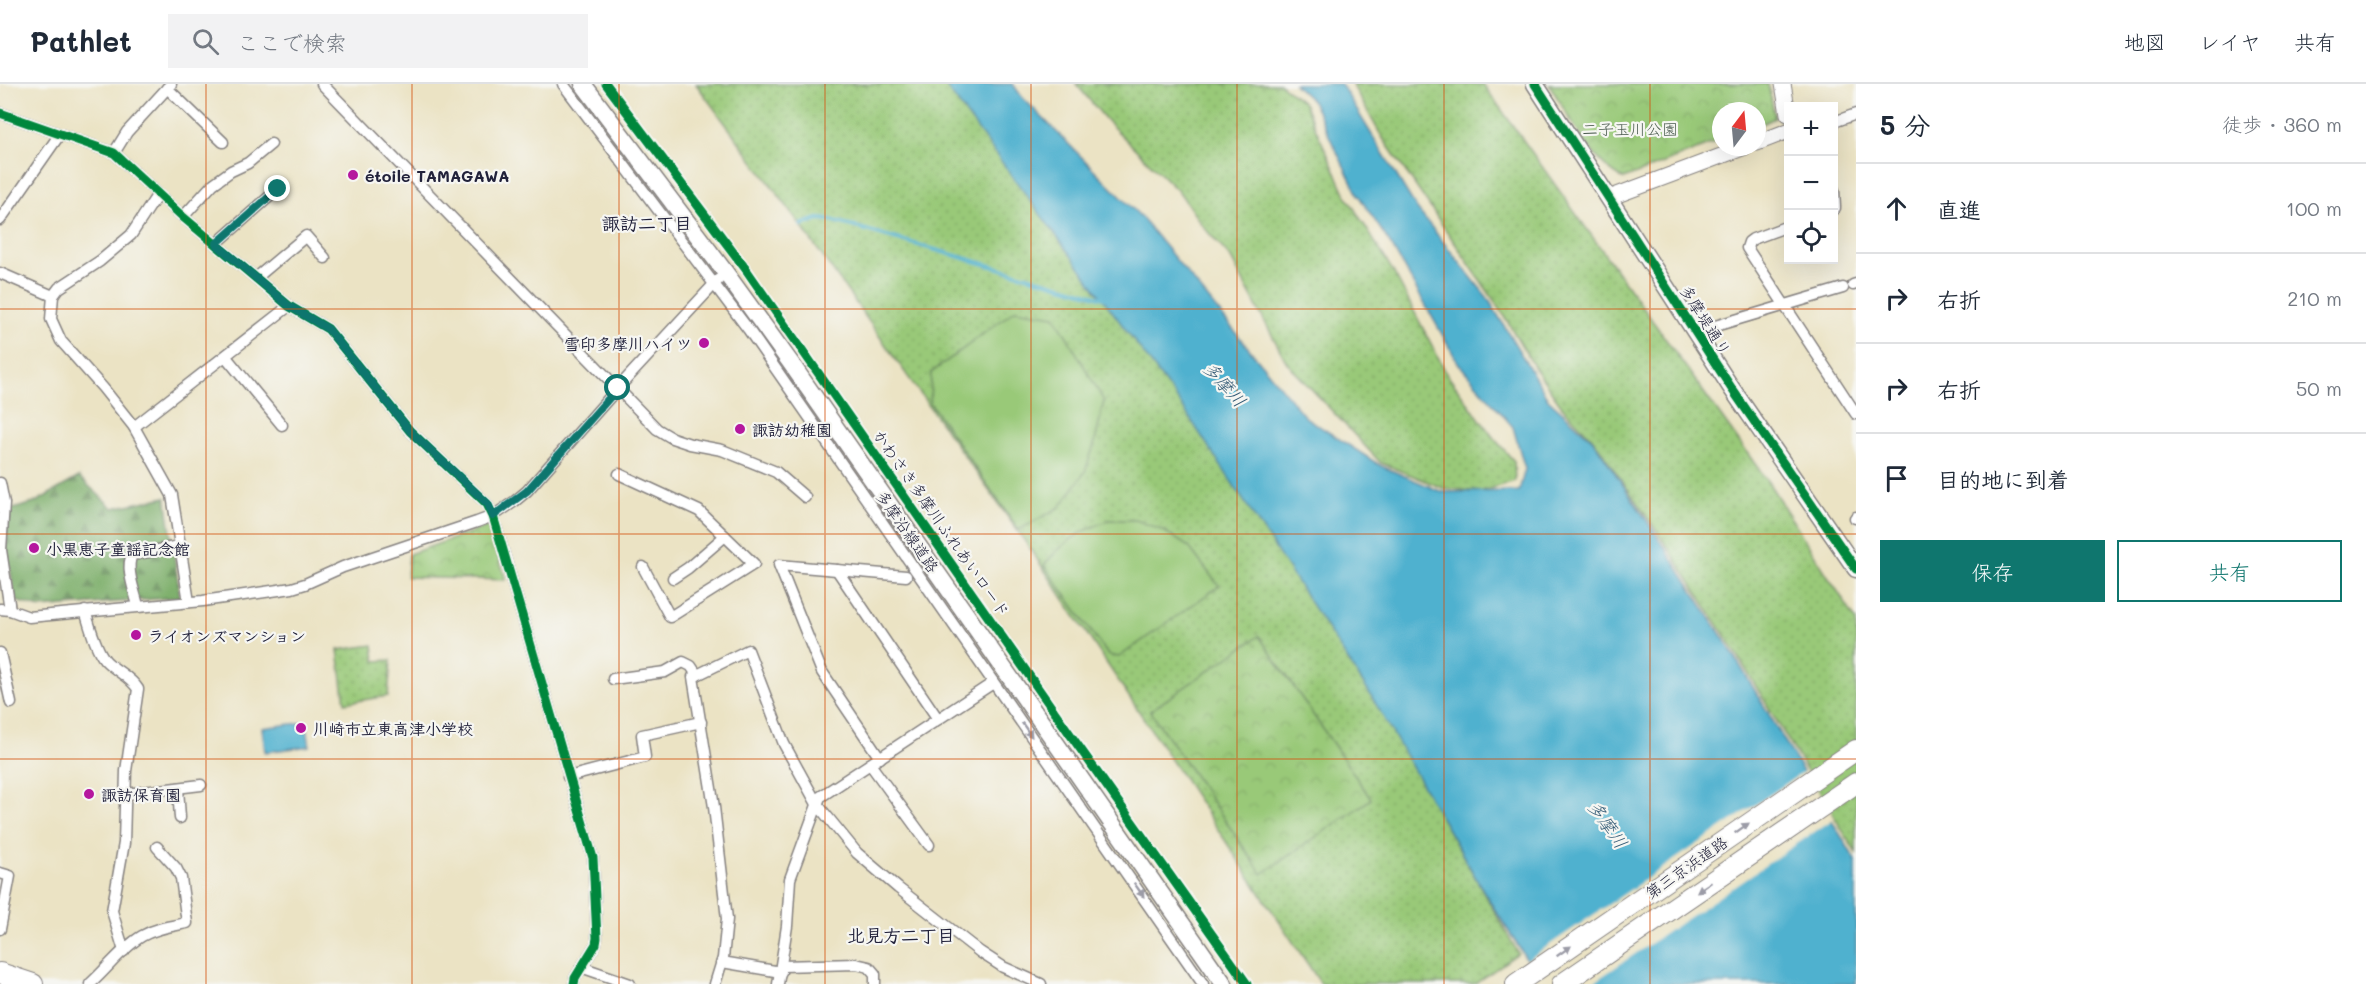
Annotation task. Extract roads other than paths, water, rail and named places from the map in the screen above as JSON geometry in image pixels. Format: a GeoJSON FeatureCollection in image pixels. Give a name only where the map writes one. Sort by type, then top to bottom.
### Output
{"type":"FeatureCollection","features":[{"type":"Feature","properties":{"kind":"highway","name":"第三京浜道路"},"geometry":{"type":"LineString","coordinates":[[1516,984],[1856,750]]}},
{"type":"Feature","properties":{"kind":"highway","name":"第三京浜道路"},"geometry":{"type":"LineString","coordinates":[[1562,984],[1856,783]]}},
{"type":"Feature","properties":{"kind":"highway"},"geometry":{"type":"LineString","coordinates":[[0,973],[33,984]]}},
{"type":"Feature","properties":{"kind":"main road","name":"多摩沿線道路"},"geometry":{"type":"LineString","coordinates":[[583,84],[1224,984]]}},
{"type":"Feature","properties":{"kind":"main road","name":"多摩堤通り"},"geometry":{"type":"LineString","coordinates":[[1535,84],[1732,389],[1856,569]]}},
{"type":"Feature","properties":{"kind":"street"},"geometry":{"type":"LineString","coordinates":[[322,84],[657,429],[672,438],[722,450],[776,472],[805,497]]}},
{"type":"Feature","properties":{"kind":"street"},"geometry":{"type":"LineString","coordinates":[[563,84],[720,278],[993,683],[1203,984]]}},
{"type":"Feature","properties":{"kind":"street"},"geometry":{"type":"LineString","coordinates":[[1783,84],[1786,102]]}},
{"type":"Feature","properties":{"kind":"street"},"geometry":{"type":"LineString","coordinates":[[114,153],[128,132],[169,86],[223,142]]}},
{"type":"Feature","properties":{"kind":"street"},"geometry":{"type":"LineString","coordinates":[[0,113],[114,153],[183,217],[289,306],[328,329],[410,431],[488,504],[593,858],[597,938],[574,984]]}},
{"type":"Feature","properties":{"kind":"street"},"geometry":{"type":"LineString","coordinates":[[1838,120],[1856,114]]}},
{"type":"Feature","properties":{"kind":"street"},"geometry":{"type":"LineString","coordinates":[[1766,140],[1784,133]]}},
{"type":"Feature","properties":{"kind":"street"},"geometry":{"type":"LineString","coordinates":[[0,220],[60,134]]}},
{"type":"Feature","properties":{"kind":"street"},"geometry":{"type":"LineString","coordinates":[[183,217],[213,184],[231,171],[248,163],[271,144]]}},
{"type":"Feature","properties":{"kind":"street"},"geometry":{"type":"LineString","coordinates":[[1609,198],[1721,156]]}},
{"type":"Feature","properties":{"kind":"street"},"geometry":{"type":"LineString","coordinates":[[216,244],[278,189]]}},
{"type":"Feature","properties":{"kind":"street"},"geometry":{"type":"LineString","coordinates":[[158,194],[132,235],[100,261],[59,288],[53,296],[51,319],[61,341],[103,387],[134,427],[172,495],[189,602]]}},
{"type":"Feature","properties":{"kind":"street"},"geometry":{"type":"LineString","coordinates":[[1784,227],[1753,239],[1747,248],[1856,414]]}},
{"type":"Feature","properties":{"kind":"street"},"geometry":{"type":"LineString","coordinates":[[256,278],[306,236],[325,258]]}},
{"type":"Feature","properties":{"kind":"street"},"geometry":{"type":"LineString","coordinates":[[0,273],[53,296]]}},
{"type":"Feature","properties":{"kind":"street"},"geometry":{"type":"LineString","coordinates":[[0,483],[4,503],[1,550],[5,609],[29,616],[189,602],[305,584],[344,567],[493,516],[527,491],[720,278]]}},
{"type":"Feature","properties":{"kind":"street"},"geometry":{"type":"LineString","coordinates":[[1695,332],[1850,286]]}},
{"type":"Feature","properties":{"kind":"street"},"geometry":{"type":"LineString","coordinates":[[134,427],[289,306]]}},
{"type":"Feature","properties":{"kind":"street"},"geometry":{"type":"LineString","coordinates":[[226,357],[282,425]]}},
{"type":"Feature","properties":{"kind":"street"},"geometry":{"type":"LineString","coordinates":[[620,474],[699,511],[754,564],[670,617],[643,567]]}},
{"type":"Feature","properties":{"kind":"street"},"geometry":{"type":"LineString","coordinates":[[673,578],[725,537]]}},
{"type":"Feature","properties":{"kind":"street"},"geometry":{"type":"LineString","coordinates":[[138,606],[129,560],[132,555],[180,546]]}},
{"type":"Feature","properties":{"kind":"street"},"geometry":{"type":"LineString","coordinates":[[906,576],[779,565],[822,672],[929,845]]}},
{"type":"Feature","properties":{"kind":"street"},"geometry":{"type":"LineString","coordinates":[[837,570],[938,719]]}},
{"type":"Feature","properties":{"kind":"street"},"geometry":{"type":"LineString","coordinates":[[85,611],[101,654],[107,662],[133,680],[138,689],[126,771],[124,843],[112,911],[124,951]]}},
{"type":"Feature","properties":{"kind":"street"},"geometry":{"type":"LineString","coordinates":[[715,984],[722,962],[727,919],[693,677],[750,651],[784,744],[817,804],[857,853],[980,952],[1004,967],[1041,984]]}},
{"type":"Feature","properties":{"kind":"street"},"geometry":{"type":"LineString","coordinates":[[0,652],[11,703]]}},
{"type":"Feature","properties":{"kind":"street"},"geometry":{"type":"LineString","coordinates":[[613,679],[665,672],[684,662],[691,666],[697,675]]}},
{"type":"Feature","properties":{"kind":"street"},"geometry":{"type":"LineString","coordinates":[[778,984],[790,879],[817,804],[825,792],[993,683]]}},
{"type":"Feature","properties":{"kind":"street"},"geometry":{"type":"LineString","coordinates":[[568,777],[645,757],[642,735],[701,722]]}},
{"type":"Feature","properties":{"kind":"street"},"geometry":{"type":"LineString","coordinates":[[126,794],[201,785]]}},
{"type":"Feature","properties":{"kind":"street"},"geometry":{"type":"LineString","coordinates":[[178,788],[180,818]]}},
{"type":"Feature","properties":{"kind":"street"},"geometry":{"type":"LineString","coordinates":[[90,984],[143,935],[187,923],[181,878],[176,868],[157,846]]}},
{"type":"Feature","properties":{"kind":"street"},"geometry":{"type":"LineString","coordinates":[[0,873],[10,876],[0,929]]}},
{"type":"Feature","properties":{"kind":"street"},"geometry":{"type":"LineString","coordinates":[[722,962],[781,969],[856,964],[869,967],[875,974],[875,984]]}},
{"type":"Feature","properties":{"kind":"street"},"geometry":{"type":"LineString","coordinates":[[581,967],[630,984]]}},
{"type":"Feature","properties":{"kind":"water","name":"多摩川"},"geometry":{"type":"Polygon","coordinates":[[[944,84],[1013,84],[1022,97],[1141,217],[1305,417],[1381,466],[1442,492],[1519,491],[1525,469],[1513,427],[1459,364],[1391,245],[1358,195],[1312,101],[1294,84],[1341,84],[1417,209],[1487,297],[1548,399],[1593,440],[1665,548],[1729,647],[1856,861],[1856,984],[1542,984],[1487,897],[1370,694],[1180,403],[944,84]]]}},
{"type":"Feature","properties":{"kind":"water"},"geometry":{"type":"Polygon","coordinates":[[[306,722],[310,746],[265,752],[262,728],[306,722]]]}},
{"type":"Feature","properties":{"kind":"waterway"},"geometry":{"type":"LineString","coordinates":[[801,225],[818,219],[831,220],[1107,299]]}},
{"type":"Feature","properties":{"kind":"place","name":"étoile TAMAGAWA"},"geometry":{"type":"Point","coordinates":[353,175]}},
{"type":"Feature","properties":{"kind":"place","name":"雪印多摩川ハイツ"},"geometry":{"type":"Point","coordinates":[704,343]}},
{"type":"Feature","properties":{"kind":"place","name":"諏訪幼稚園"},"geometry":{"type":"Point","coordinates":[740,429]}},
{"type":"Feature","properties":{"kind":"place","name":"小黒恵子童謡記念館"},"geometry":{"type":"Point","coordinates":[34,548]}},
{"type":"Feature","properties":{"kind":"place","name":"ライオンズマンション"},"geometry":{"type":"Point","coordinates":[136,635]}},
{"type":"Feature","properties":{"kind":"place","name":"川崎市立東高津小学校"},"geometry":{"type":"Point","coordinates":[301,728]}},
{"type":"Feature","properties":{"kind":"place","name":"諏訪保育園"},"geometry":{"type":"Point","coordinates":[89,794]}},
{"type":"Feature","properties":{"kind":"district","name":"諏訪二丁目"},"geometry":{"type":"Point","coordinates":[647,223]}},
{"type":"Feature","properties":{"kind":"district","name":"北見方二丁目"},"geometry":{"type":"Point","coordinates":[901,935]}},
{"type":"Feature","properties":{"kind":"park label","name":"二子玉川公園"},"geometry":{"type":"Point","coordinates":[1630,128]}}]}
